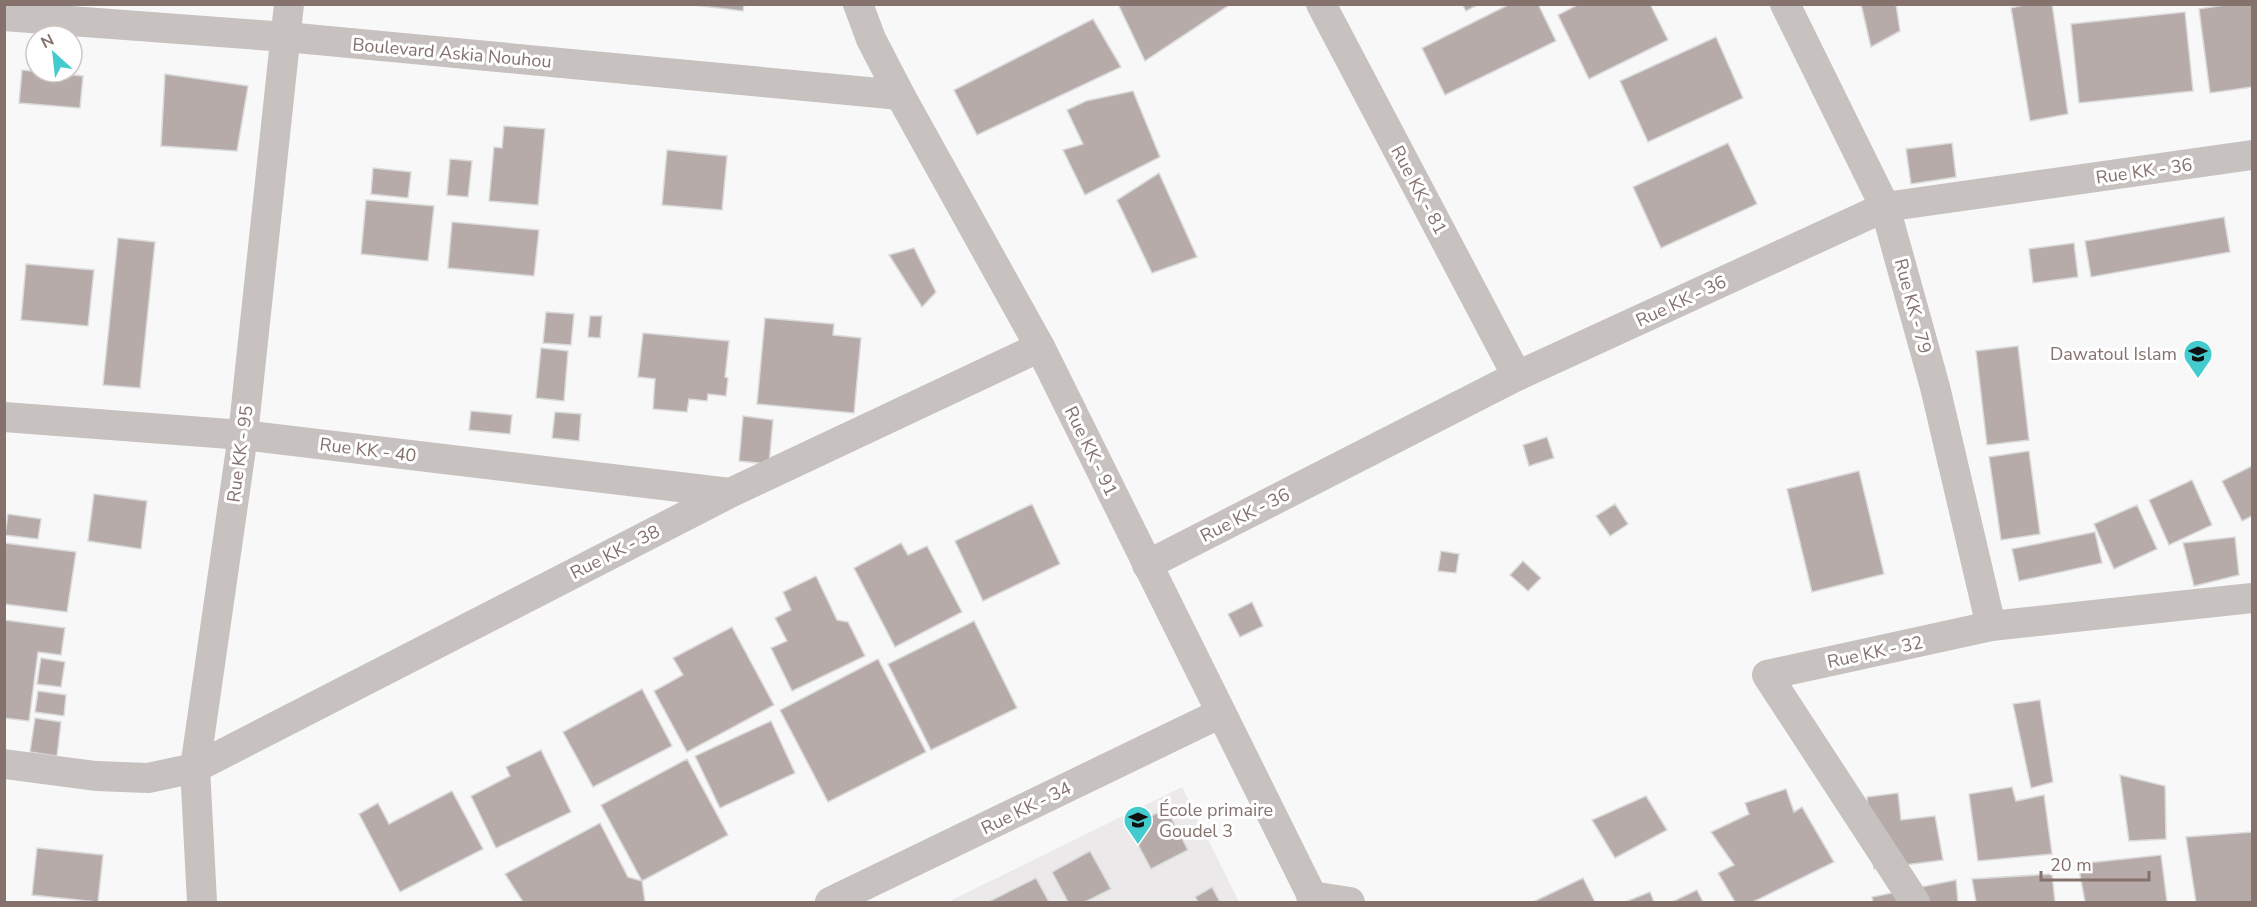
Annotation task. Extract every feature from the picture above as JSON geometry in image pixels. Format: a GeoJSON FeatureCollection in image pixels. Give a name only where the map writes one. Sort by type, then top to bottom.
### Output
{"type":"FeatureCollection","features":[{"type":"Feature","properties":{"kind":"street","name":"Rue KK - 95"},"geometry":{"type":"LineString","coordinates":[[202,903],[195,768],[243,435],[289,4]]}},
{"type":"Feature","properties":{"kind":"street","name":"Rue KK - 91"},"geometry":{"type":"LineString","coordinates":[[858,4],[871,39],[900,95],[1040,347],[1313,899]]}},
{"type":"Feature","properties":{"kind":"street","name":"Rue KK - 81"},"geometry":{"type":"LineString","coordinates":[[1321,4],[1517,376]]}},
{"type":"Feature","properties":{"kind":"street","name":"Rue KK - 79"},"geometry":{"type":"LineString","coordinates":[[1785,4],[1885,207],[1935,387],[1991,626]]}},
{"type":"Feature","properties":{"kind":"street","name":"Boulevard Askia Nouhou"},"geometry":{"type":"LineString","coordinates":[[4,16],[286,37],[900,95]]}},
{"type":"Feature","properties":{"kind":"street","name":"Rue KK - 36"},"geometry":{"type":"LineString","coordinates":[[1148,565],[1517,376],[1885,207],[2253,155]]}},
{"type":"Feature","properties":{"kind":"street","name":"Rue KK - 38"},"geometry":{"type":"LineString","coordinates":[[4,764],[96,776],[148,778],[195,768],[730,493],[1040,347]]}},
{"type":"Feature","properties":{"kind":"street","name":"Rue KK - 40"},"geometry":{"type":"LineString","coordinates":[[4,417],[243,435],[730,493]]}},
{"type":"Feature","properties":{"kind":"street","name":"Rue KK - 32"},"geometry":{"type":"LineString","coordinates":[[1916,903],[1767,675],[1991,626],[2253,598]]}},
{"type":"Feature","properties":{"kind":"street","name":"Rue KK - 34"},"geometry":{"type":"LineString","coordinates":[[830,903],[1221,713]]}},
{"type":"Feature","properties":{"kind":"street"},"geometry":{"type":"LineString","coordinates":[[1313,899],[1350,903]]}},
{"type":"Feature","properties":{"kind":"shaded area","name":"École primaire Goudel 3"},"geometry":{"type":"Polygon","coordinates":[[[1182,787],[1239,902],[948,902],[1182,787]]]}},
{"type":"Feature","properties":{"kind":"building"},"geometry":{"type":"Polygon","coordinates":[[[685,4],[744,4],[743,11],[685,4]]]}},
{"type":"Feature","properties":{"kind":"building"},"geometry":{"type":"Polygon","coordinates":[[[1118,4],[1231,4],[1145,61],[1118,4]]]}},
{"type":"Feature","properties":{"kind":"building"},"geometry":{"type":"Polygon","coordinates":[[[1462,4],[1479,4],[1466,11],[1462,4]]]}},
{"type":"Feature","properties":{"kind":"building"},"geometry":{"type":"Polygon","coordinates":[[[1510,4],[1538,4],[1556,41],[1445,95],[1422,48],[1510,4]]]}},
{"type":"Feature","properties":{"kind":"building"},"geometry":{"type":"Polygon","coordinates":[[[1579,4],[1650,4],[1668,40],[1589,79],[1558,15],[1579,4]]]}},
{"type":"Feature","properties":{"kind":"building"},"geometry":{"type":"Polygon","coordinates":[[[1861,4],[1896,4],[1900,31],[1871,47],[1861,4]]]}},
{"type":"Feature","properties":{"kind":"building"},"geometry":{"type":"Polygon","coordinates":[[[2028,4],[2052,4],[2068,114],[2030,121],[2011,8],[2028,4]]]}},
{"type":"Feature","properties":{"kind":"building"},"geometry":{"type":"Polygon","coordinates":[[[2230,4],[2252,4],[2252,87],[2210,93],[2199,9],[2230,4]]]}},
{"type":"Feature","properties":{"kind":"building"},"geometry":{"type":"Polygon","coordinates":[[[2185,12],[2193,91],[2079,103],[2071,24],[2185,12]]]}},
{"type":"Feature","properties":{"kind":"building"},"geometry":{"type":"Polygon","coordinates":[[[1093,19],[1121,67],[977,135],[954,90],[1093,19]]]}},
{"type":"Feature","properties":{"kind":"building"},"geometry":{"type":"Polygon","coordinates":[[[1716,37],[1743,98],[1648,142],[1620,81],[1716,37]]]}},
{"type":"Feature","properties":{"kind":"building"},"geometry":{"type":"Polygon","coordinates":[[[22,70],[24,70],[24,84],[82,84],[80,108],[19,103],[22,70]]]}},
{"type":"Feature","properties":{"kind":"building"},"geometry":{"type":"Polygon","coordinates":[[[165,74],[248,86],[237,151],[161,146],[165,74]]]}},
{"type":"Feature","properties":{"kind":"building"},"geometry":{"type":"Polygon","coordinates":[[[1133,91],[1160,157],[1085,195],[1063,150],[1083,144],[1067,110],[1086,101],[1133,91]]]}},
{"type":"Feature","properties":{"kind":"building"},"geometry":{"type":"Polygon","coordinates":[[[504,126],[545,129],[538,205],[489,201],[494,147],[502,148],[504,126]]]}},
{"type":"Feature","properties":{"kind":"building"},"geometry":{"type":"Polygon","coordinates":[[[1728,143],[1757,204],[1661,248],[1633,187],[1728,143]]]}},
{"type":"Feature","properties":{"kind":"building"},"geometry":{"type":"Polygon","coordinates":[[[1952,143],[1956,177],[1911,184],[1906,149],[1952,143]]]}},
{"type":"Feature","properties":{"kind":"building"},"geometry":{"type":"Polygon","coordinates":[[[667,150],[727,156],[722,210],[662,205],[667,150]]]}},
{"type":"Feature","properties":{"kind":"building"},"geometry":{"type":"Polygon","coordinates":[[[450,159],[472,161],[468,197],[447,195],[450,159]]]}},
{"type":"Feature","properties":{"kind":"building"},"geometry":{"type":"Polygon","coordinates":[[[373,168],[411,172],[408,198],[371,194],[373,168]]]}},
{"type":"Feature","properties":{"kind":"building"},"geometry":{"type":"Polygon","coordinates":[[[1159,173],[1197,257],[1152,273],[1117,200],[1159,173]]]}},
{"type":"Feature","properties":{"kind":"building"},"geometry":{"type":"Polygon","coordinates":[[[366,200],[434,206],[428,261],[361,254],[366,200]]]}},
{"type":"Feature","properties":{"kind":"building"},"geometry":{"type":"Polygon","coordinates":[[[2224,217],[2230,252],[2091,277],[2085,241],[2224,217]]]}},
{"type":"Feature","properties":{"kind":"building"},"geometry":{"type":"Polygon","coordinates":[[[452,222],[539,230],[534,276],[448,268],[452,222]]]}},
{"type":"Feature","properties":{"kind":"building"},"geometry":{"type":"Polygon","coordinates":[[[118,238],[155,242],[140,388],[103,385],[118,238]]]}},
{"type":"Feature","properties":{"kind":"building"},"geometry":{"type":"Polygon","coordinates":[[[2074,243],[2078,277],[2033,283],[2029,249],[2074,243]]]}},
{"type":"Feature","properties":{"kind":"building"},"geometry":{"type":"Polygon","coordinates":[[[914,248],[936,292],[922,307],[889,255],[914,248]]]}},
{"type":"Feature","properties":{"kind":"building"},"geometry":{"type":"Polygon","coordinates":[[[26,264],[94,270],[88,326],[21,320],[26,264]]]}},
{"type":"Feature","properties":{"kind":"building"},"geometry":{"type":"Polygon","coordinates":[[[546,312],[574,314],[571,345],[543,343],[546,312]]]}},
{"type":"Feature","properties":{"kind":"building"},"geometry":{"type":"Polygon","coordinates":[[[590,316],[602,316],[600,338],[588,337],[590,316]]]}},
{"type":"Feature","properties":{"kind":"building"},"geometry":{"type":"Polygon","coordinates":[[[765,318],[834,324],[833,335],[861,338],[854,413],[757,404],[765,318]]]}},
{"type":"Feature","properties":{"kind":"building"},"geometry":{"type":"Polygon","coordinates":[[[643,333],[729,341],[725,377],[728,378],[726,396],[708,394],[707,401],[689,399],[687,412],[653,409],[655,379],[638,377],[643,333]]]}},
{"type":"Feature","properties":{"kind":"building"},"geometry":{"type":"Polygon","coordinates":[[[2018,346],[2029,440],[1987,445],[1976,351],[2018,346]]]}},
{"type":"Feature","properties":{"kind":"building"},"geometry":{"type":"Polygon","coordinates":[[[541,348],[568,351],[564,401],[536,398],[541,348]]]}},
{"type":"Feature","properties":{"kind":"building"},"geometry":{"type":"Polygon","coordinates":[[[471,411],[512,415],[510,434],[469,430],[471,411]]]}},
{"type":"Feature","properties":{"kind":"building"},"geometry":{"type":"Polygon","coordinates":[[[555,412],[581,414],[579,441],[552,438],[555,412]]]}},
{"type":"Feature","properties":{"kind":"building"},"geometry":{"type":"Polygon","coordinates":[[[743,416],[773,420],[769,464],[739,461],[743,416]]]}},
{"type":"Feature","properties":{"kind":"building"},"geometry":{"type":"Polygon","coordinates":[[[1547,437],[1554,458],[1529,466],[1523,445],[1547,437]]]}},
{"type":"Feature","properties":{"kind":"building"},"geometry":{"type":"Polygon","coordinates":[[[2029,451],[2040,534],[2001,540],[1989,457],[2029,451]]]}},
{"type":"Feature","properties":{"kind":"building"},"geometry":{"type":"Polygon","coordinates":[[[2252,466],[2252,516],[2242,521],[2222,481],[2252,466]]]}},
{"type":"Feature","properties":{"kind":"building"},"geometry":{"type":"Polygon","coordinates":[[[1859,471],[1884,574],[1812,592],[1787,489],[1859,471]]]}},
{"type":"Feature","properties":{"kind":"building"},"geometry":{"type":"Polygon","coordinates":[[[2192,480],[2212,525],[2169,545],[2149,500],[2192,480]]]}},
{"type":"Feature","properties":{"kind":"building"},"geometry":{"type":"Polygon","coordinates":[[[94,494],[147,501],[141,549],[88,541],[94,494]]]}},
{"type":"Feature","properties":{"kind":"building"},"geometry":{"type":"Polygon","coordinates":[[[1032,504],[1060,564],[983,601],[955,541],[1032,504]]]}},
{"type":"Feature","properties":{"kind":"building"},"geometry":{"type":"Polygon","coordinates":[[[1615,504],[1628,524],[1610,536],[1596,516],[1615,504]]]}},
{"type":"Feature","properties":{"kind":"building"},"geometry":{"type":"Polygon","coordinates":[[[2137,505],[2157,549],[2114,569],[2094,524],[2137,505]]]}},
{"type":"Feature","properties":{"kind":"building"},"geometry":{"type":"Polygon","coordinates":[[[8,514],[41,519],[38,539],[5,535],[8,514]]]}},
{"type":"Feature","properties":{"kind":"building"},"geometry":{"type":"Polygon","coordinates":[[[2095,532],[2102,563],[2019,581],[2012,549],[2095,532]]]}},
{"type":"Feature","properties":{"kind":"building"},"geometry":{"type":"Polygon","coordinates":[[[2235,537],[2239,575],[2194,586],[2183,543],[2235,537]]]}},
{"type":"Feature","properties":{"kind":"building"},"geometry":{"type":"Polygon","coordinates":[[[4,543],[76,552],[67,612],[4,604],[4,543]]]}},
{"type":"Feature","properties":{"kind":"building"},"geometry":{"type":"Polygon","coordinates":[[[901,543],[908,555],[927,546],[962,612],[895,647],[854,568],[901,543]]]}},
{"type":"Feature","properties":{"kind":"building"},"geometry":{"type":"Polygon","coordinates":[[[1441,551],[1459,554],[1456,573],[1438,571],[1441,551]]]}},
{"type":"Feature","properties":{"kind":"building"},"geometry":{"type":"Polygon","coordinates":[[[1523,561],[1541,578],[1528,591],[1510,575],[1523,561]]]}},
{"type":"Feature","properties":{"kind":"building"},"geometry":{"type":"Polygon","coordinates":[[[816,576],[837,620],[848,622],[865,656],[792,691],[771,648],[787,641],[775,618],[791,610],[783,592],[816,576]]]}},
{"type":"Feature","properties":{"kind":"building"},"geometry":{"type":"Polygon","coordinates":[[[1252,602],[1263,626],[1240,637],[1228,614],[1252,602]]]}},
{"type":"Feature","properties":{"kind":"building"},"geometry":{"type":"Polygon","coordinates":[[[4,620],[65,628],[61,655],[38,652],[29,721],[4,718],[4,620]]]}},
{"type":"Feature","properties":{"kind":"building"},"geometry":{"type":"Polygon","coordinates":[[[974,621],[1017,708],[931,750],[888,664],[974,621]]]}},
{"type":"Feature","properties":{"kind":"building"},"geometry":{"type":"Polygon","coordinates":[[[732,627],[774,705],[687,752],[654,691],[683,675],[673,658],[732,627]]]}},
{"type":"Feature","properties":{"kind":"building"},"geometry":{"type":"Polygon","coordinates":[[[41,658],[65,662],[61,687],[37,684],[41,658]]]}},
{"type":"Feature","properties":{"kind":"building"},"geometry":{"type":"Polygon","coordinates":[[[878,659],[926,752],[828,802],[780,710],[878,659]]]}},
{"type":"Feature","properties":{"kind":"building"},"geometry":{"type":"Polygon","coordinates":[[[642,689],[672,746],[593,787],[563,732],[642,689]]]}},
{"type":"Feature","properties":{"kind":"building"},"geometry":{"type":"Polygon","coordinates":[[[38,691],[66,695],[64,716],[35,712],[38,691]]]}},
{"type":"Feature","properties":{"kind":"building"},"geometry":{"type":"Polygon","coordinates":[[[2040,700],[2053,782],[2031,788],[2013,704],[2040,700]]]}},
{"type":"Feature","properties":{"kind":"building"},"geometry":{"type":"Polygon","coordinates":[[[35,718],[61,722],[57,756],[30,752],[35,718]]]}},
{"type":"Feature","properties":{"kind":"building"},"geometry":{"type":"Polygon","coordinates":[[[771,721],[795,773],[720,808],[695,756],[771,721]]]}},
{"type":"Feature","properties":{"kind":"building"},"geometry":{"type":"Polygon","coordinates":[[[541,750],[571,812],[496,848],[471,796],[510,776],[506,767],[541,750]]]}},
{"type":"Feature","properties":{"kind":"building"},"geometry":{"type":"Polygon","coordinates":[[[687,759],[728,835],[642,881],[601,805],[687,759]]]}},
{"type":"Feature","properties":{"kind":"building"},"geometry":{"type":"Polygon","coordinates":[[[2120,775],[2165,786],[2166,839],[2129,841],[2120,775]]]}},
{"type":"Feature","properties":{"kind":"building"},"geometry":{"type":"Polygon","coordinates":[[[2012,787],[2016,801],[2044,795],[2052,854],[1978,861],[1969,794],[2012,787]]]}},
{"type":"Feature","properties":{"kind":"building"},"geometry":{"type":"Polygon","coordinates":[[[1786,789],[1794,812],[1802,807],[1834,862],[1753,902],[1735,902],[1718,873],[1734,865],[1711,832],[1749,814],[1745,803],[1786,789]]]}},
{"type":"Feature","properties":{"kind":"building"},"geometry":{"type":"Polygon","coordinates":[[[452,791],[483,849],[400,892],[359,814],[378,803],[389,824],[452,791]]]}},
{"type":"Feature","properties":{"kind":"building"},"geometry":{"type":"Polygon","coordinates":[[[1898,793],[1901,820],[1935,816],[1943,860],[1874,869],[1867,797],[1898,793]]]}},
{"type":"Feature","properties":{"kind":"building"},"geometry":{"type":"Polygon","coordinates":[[[1646,796],[1667,830],[1615,858],[1592,820],[1646,796]]]}},
{"type":"Feature","properties":{"kind":"building"},"geometry":{"type":"Polygon","coordinates":[[[1166,808],[1188,850],[1151,869],[1129,828],[1166,808]]]}},
{"type":"Feature","properties":{"kind":"building"},"geometry":{"type":"Polygon","coordinates":[[[600,823],[628,877],[642,881],[645,902],[523,902],[505,874],[600,823]]]}},
{"type":"Feature","properties":{"kind":"building"},"geometry":{"type":"Polygon","coordinates":[[[2252,832],[2252,902],[2196,902],[2186,837],[2252,832]]]}},
{"type":"Feature","properties":{"kind":"building"},"geometry":{"type":"Polygon","coordinates":[[[37,848],[103,855],[98,902],[32,895],[37,848]]]}},
{"type":"Feature","properties":{"kind":"building"},"geometry":{"type":"Polygon","coordinates":[[[1090,851],[1111,889],[1085,902],[1068,902],[1052,872],[1090,851]]]}},
{"type":"Feature","properties":{"kind":"building"},"geometry":{"type":"Polygon","coordinates":[[[2161,855],[2167,902],[2085,902],[2078,864],[2161,855]]]}},
{"type":"Feature","properties":{"kind":"building"},"geometry":{"type":"Polygon","coordinates":[[[2052,874],[2055,902],[1976,902],[1972,879],[2052,874]]]}},
{"type":"Feature","properties":{"kind":"building"},"geometry":{"type":"Polygon","coordinates":[[[1036,878],[1049,902],[988,902],[1036,878]]]}},
{"type":"Feature","properties":{"kind":"building"},"geometry":{"type":"Polygon","coordinates":[[[1583,878],[1595,902],[1533,902],[1583,878]]]}},
{"type":"Feature","properties":{"kind":"building"},"geometry":{"type":"Polygon","coordinates":[[[1956,880],[1958,902],[1873,902],[1872,897],[1956,880]]]}},
{"type":"Feature","properties":{"kind":"building"},"geometry":{"type":"Polygon","coordinates":[[[1212,887],[1220,902],[1198,902],[1195,897],[1212,887]]]}},
{"type":"Feature","properties":{"kind":"building"},"geometry":{"type":"Polygon","coordinates":[[[1697,890],[1703,902],[1672,902],[1697,890]]]}},
{"type":"Feature","properties":{"kind":"building"},"geometry":{"type":"Polygon","coordinates":[[[1650,892],[1654,902],[1625,902],[1650,892]]]}},
{"type":"Feature","properties":{"kind":"place","name":"Dawatoul Islam"},"geometry":{"type":"Point","coordinates":[2198,380]}},
{"type":"Feature","properties":{"kind":"place","name":"École primaire Goudel 3"},"geometry":{"type":"Point","coordinates":[1138,846]}}]}
